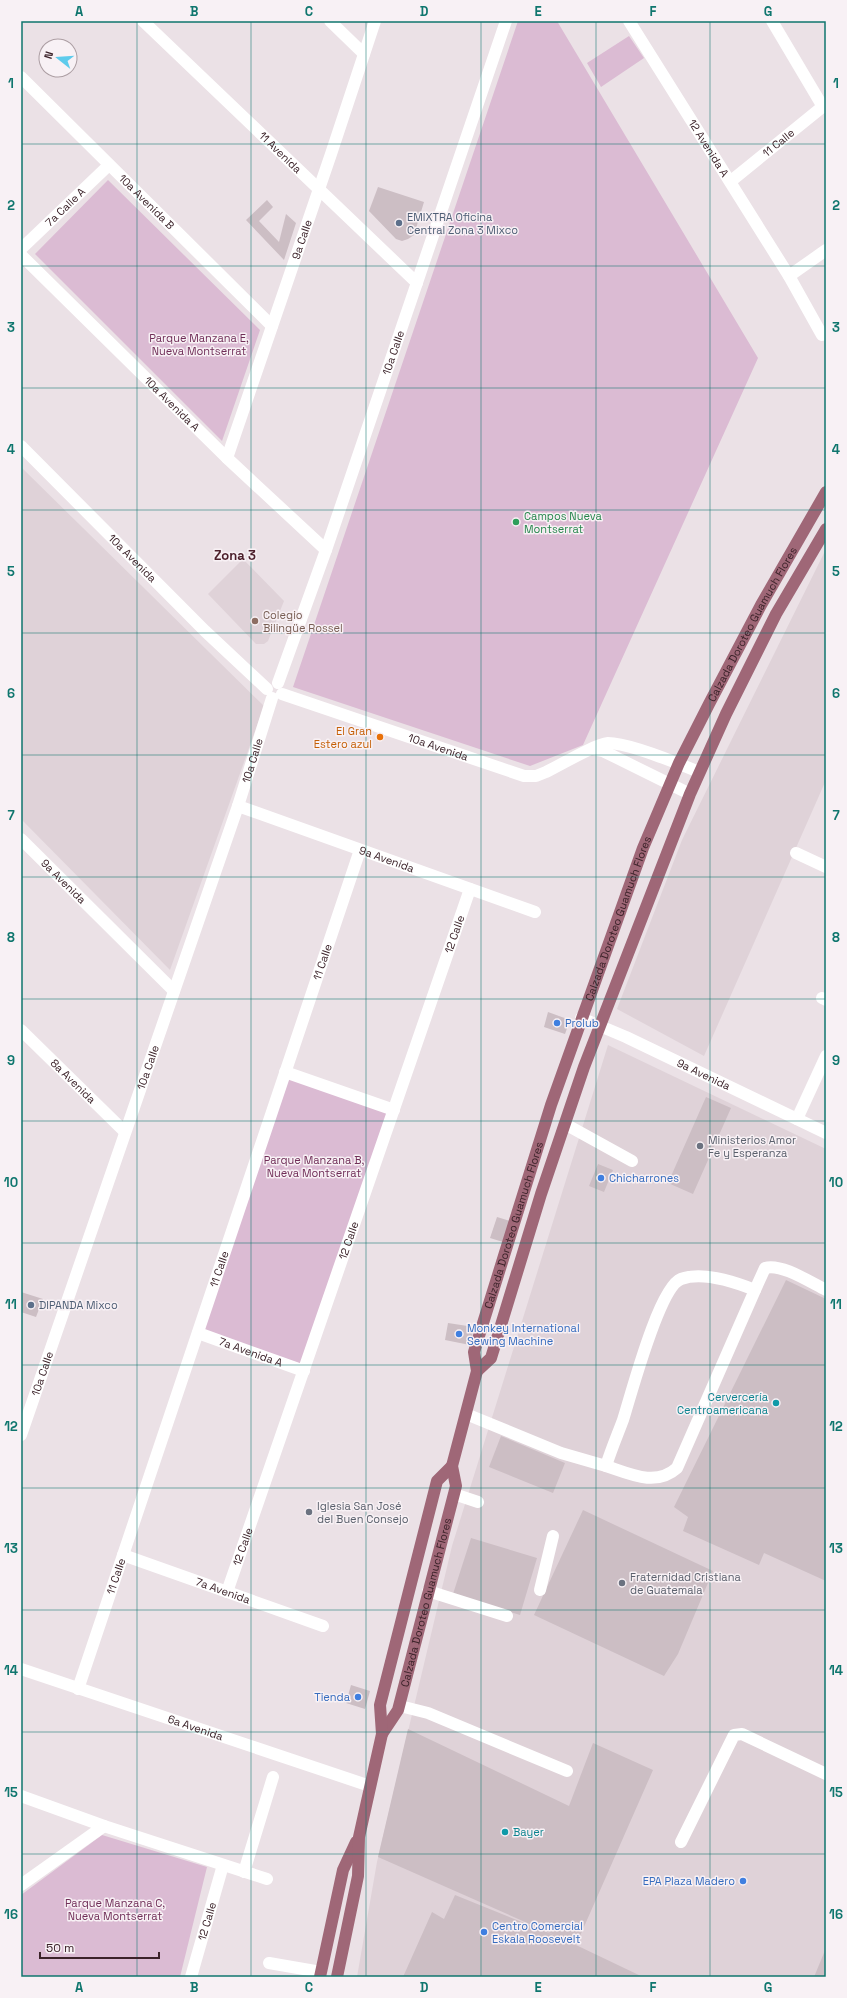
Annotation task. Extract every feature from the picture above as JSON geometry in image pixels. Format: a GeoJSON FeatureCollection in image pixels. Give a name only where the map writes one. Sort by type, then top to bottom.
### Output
{"type":"FeatureCollection","features":[{"type":"Feature","properties":{"kind":"main road","name":"Calzada Doroteo Guamuch Flores"},"geometry":{"type":"LineString","coordinates":[[382,1734],[400,1706],[428,1591],[456,1486],[452,1466],[477,1371],[474,1352],[551,1105],[581,1018],[643,848],[679,763],[761,605],[826,492]]}},
{"type":"Feature","properties":{"kind":"main road","name":"Calzada Doroteo Guamuch Flores"},"geometry":{"type":"LineString","coordinates":[[477,1371],[491,1358],[541,1194],[584,1067],[699,772],[776,614],[826,529]]}},
{"type":"Feature","properties":{"kind":"main road","name":"Calzada Doroteo Guamuch Flores"},"geometry":{"type":"LineString","coordinates":[[320,1975],[343,1870],[358,1837],[382,1734],[380,1705],[405,1602],[437,1481],[452,1466]]}},
{"type":"Feature","properties":{"kind":"main road","name":"Calzada Doroteo Guamuch Flores"},"geometry":{"type":"LineString","coordinates":[[337,1977],[358,1876],[358,1837]]}},
{"type":"Feature","properties":{"kind":"street","name":"11 Avenida"},"geometry":{"type":"LineString","coordinates":[[143,21],[417,284]]}},
{"type":"Feature","properties":{"kind":"street"},"geometry":{"type":"LineString","coordinates":[[330,21],[364,54]]}},
{"type":"Feature","properties":{"kind":"street","name":"9a Calle"},"geometry":{"type":"LineString","coordinates":[[227,458],[319,190],[374,21]]}},
{"type":"Feature","properties":{"kind":"street","name":"10a Calle"},"geometry":{"type":"LineString","coordinates":[[21,1435],[238,806],[274,690],[326,550],[506,21]]}},
{"type":"Feature","properties":{"kind":"street","name":"12 Avenida A"},"geometry":{"type":"LineString","coordinates":[[629,21],[731,181],[789,276],[822,335]]}},
{"type":"Feature","properties":{"kind":"street"},"geometry":{"type":"LineString","coordinates":[[772,21],[825,106]]}},
{"type":"Feature","properties":{"kind":"street","name":"10a Avenida B"},"geometry":{"type":"LineString","coordinates":[[23,82],[272,326]]}},
{"type":"Feature","properties":{"kind":"street","name":"11 Calle"},"geometry":{"type":"LineString","coordinates":[[731,181],[825,106]]}},
{"type":"Feature","properties":{"kind":"street","name":"7a Calle A"},"geometry":{"type":"LineString","coordinates":[[21,250],[109,165]]}},
{"type":"Feature","properties":{"kind":"street"},"geometry":{"type":"LineString","coordinates":[[789,276],[826,250]]}},
{"type":"Feature","properties":{"kind":"street","name":"10a Avenida A"},"geometry":{"type":"LineString","coordinates":[[21,255],[227,458],[326,550]]}},
{"type":"Feature","properties":{"kind":"street","name":"10a Avenida"},"geometry":{"type":"LineString","coordinates":[[21,446],[204,631],[245,669],[274,690],[524,776],[536,776],[546,772],[606,743],[622,745],[679,763],[699,772]]}},
{"type":"Feature","properties":{"kind":"street"},"geometry":{"type":"LineString","coordinates":[[593,749],[603,751],[690,794]]}},
{"type":"Feature","properties":{"kind":"street","name":"9a Avenida"},"geometry":{"type":"LineString","coordinates":[[238,806],[535,912]]}},
{"type":"Feature","properties":{"kind":"street","name":"9a Avenida"},"geometry":{"type":"LineString","coordinates":[[21,839],[174,991]]}},
{"type":"Feature","properties":{"kind":"street","name":"11 Calle"},"geometry":{"type":"LineString","coordinates":[[78,1689],[360,850]]}},
{"type":"Feature","properties":{"kind":"street"},"geometry":{"type":"LineString","coordinates":[[796,853],[826,867]]}},
{"type":"Feature","properties":{"kind":"street","name":"12 Calle"},"geometry":{"type":"LineString","coordinates":[[227,1592],[470,889]]}},
{"type":"Feature","properties":{"kind":"street","name":"9a Avenida"},"geometry":{"type":"LineString","coordinates":[[581,1018],[601,1026],[826,1133]]}},
{"type":"Feature","properties":{"kind":"street","name":"8a Avenida"},"geometry":{"type":"LineString","coordinates":[[21,1030],[126,1132]]}},
{"type":"Feature","properties":{"kind":"street"},"geometry":{"type":"LineString","coordinates":[[797,1119],[826,1056]]}},
{"type":"Feature","properties":{"kind":"street"},"geometry":{"type":"LineString","coordinates":[[285,1072],[394,1110]]}},
{"type":"Feature","properties":{"kind":"street"},"geometry":{"type":"LineString","coordinates":[[565,1124],[632,1160]]}},
{"type":"Feature","properties":{"kind":"street"},"geometry":{"type":"LineString","coordinates":[[466,1414],[561,1453],[645,1478],[658,1478],[670,1475],[678,1468],[765,1268],[772,1266],[780,1268],[826,1290]]}},
{"type":"Feature","properties":{"kind":"street"},"geometry":{"type":"LineString","coordinates":[[606,1466],[623,1421],[644,1351],[668,1293],[680,1279],[694,1277],[730,1280],[755,1290]]}},
{"type":"Feature","properties":{"kind":"street","name":"7a Avenida A"},"geometry":{"type":"LineString","coordinates":[[198,1333],[304,1371]]}},
{"type":"Feature","properties":{"kind":"street"},"geometry":{"type":"LineString","coordinates":[[454,1494],[478,1502]]}},
{"type":"Feature","properties":{"kind":"street"},"geometry":{"type":"LineString","coordinates":[[540,1590],[553,1536]]}},
{"type":"Feature","properties":{"kind":"street","name":"7a Avenida"},"geometry":{"type":"LineString","coordinates":[[123,1555],[323,1626]]}},
{"type":"Feature","properties":{"kind":"street"},"geometry":{"type":"LineString","coordinates":[[428,1591],[507,1616]]}},
{"type":"Feature","properties":{"kind":"street","name":"6a Avenida"},"geometry":{"type":"LineString","coordinates":[[21,1669],[370,1786]]}},
{"type":"Feature","properties":{"kind":"street"},"geometry":{"type":"LineString","coordinates":[[400,1706],[428,1713],[567,1771]]}},
{"type":"Feature","properties":{"kind":"street"},"geometry":{"type":"LineString","coordinates":[[681,1842],[734,1735],[742,1734],[826,1774]]}},
{"type":"Feature","properties":{"kind":"street"},"geometry":{"type":"LineString","coordinates":[[244,1872],[273,1777]]}},
{"type":"Feature","properties":{"kind":"street"},"geometry":{"type":"LineString","coordinates":[[21,1796],[104,1826],[267,1879]]}},
{"type":"Feature","properties":{"kind":"street"},"geometry":{"type":"LineString","coordinates":[[21,1885],[104,1826]]}},
{"type":"Feature","properties":{"kind":"street","name":"12 Calle"},"geometry":{"type":"LineString","coordinates":[[191,1977],[223,1865]]}},
{"type":"Feature","properties":{"kind":"street"},"geometry":{"type":"LineString","coordinates":[[269,1963],[320,1975]]}},
{"type":"Feature","properties":{"kind":"shaded area"},"geometry":{"type":"Polygon","coordinates":[[[21,467],[264,706],[170,970],[21,819],[21,467]]]}},
{"type":"Feature","properties":{"kind":"shaded area"},"geometry":{"type":"Polygon","coordinates":[[[826,549],[826,780],[704,1056],[617,1009],[682,840],[826,549]]]}},
{"type":"Feature","properties":{"kind":"shaded area","name":"Colegio Bilingüe Rossel"},"geometry":{"type":"Polygon","coordinates":[[[243,559],[284,601],[268,641],[264,644],[256,644],[208,594],[243,559]]]}},
{"type":"Feature","properties":{"kind":"shaded area"},"geometry":{"type":"Polygon","coordinates":[[[608,1045],[826,1149],[826,1977],[357,1977],[377,1862],[452,1546],[608,1045]]]}},
{"type":"Feature","properties":{"kind":"green space","name":"Campos Nueva Montserrat"},"geometry":{"type":"Polygon","coordinates":[[[518,21],[557,21],[758,358],[583,745],[530,766],[293,687],[518,21]]]}},
{"type":"Feature","properties":{"kind":"green space"},"geometry":{"type":"Polygon","coordinates":[[[629,36],[644,58],[601,87],[587,63],[629,36]]]}},
{"type":"Feature","properties":{"kind":"green space","name":"Parque Manzana E, Nueva Montserrat"},"geometry":{"type":"Polygon","coordinates":[[[108,180],[260,330],[222,441],[35,254],[108,180]]]}},
{"type":"Feature","properties":{"kind":"green space","name":"Parque Manzana B, Nueva Montserrat"},"geometry":{"type":"Polygon","coordinates":[[[289,1077],[388,1112],[301,1364],[204,1330],[289,1077]]]}},
{"type":"Feature","properties":{"kind":"green space","name":"Parque Manzana C, Nueva Montserrat"},"geometry":{"type":"Polygon","coordinates":[[[102,1835],[207,1867],[180,1977],[21,1977],[21,1895],[102,1835]]]}},
{"type":"Feature","properties":{"kind":"building","name":"EMIXTRA Oficina Central Zona 3 Mixco"},"geometry":{"type":"Polygon","coordinates":[[[378,187],[424,202],[414,235],[408,239],[402,241],[396,239],[369,211],[378,187]]]}},
{"type":"Feature","properties":{"kind":"building"},"geometry":{"type":"Polygon","coordinates":[[[267,200],[273,207],[259,221],[279,242],[286,214],[296,223],[284,260],[246,220],[267,200]]]}},
{"type":"Feature","properties":{"kind":"building","name":"Prolub"},"geometry":{"type":"Polygon","coordinates":[[[548,1012],[570,1020],[565,1034],[544,1027],[548,1012]]]}},
{"type":"Feature","properties":{"kind":"building","name":"Ministerios Amor Fe y Esperanza"},"geometry":{"type":"Polygon","coordinates":[[[706,1097],[731,1108],[693,1194],[668,1183],[706,1097]]]}},
{"type":"Feature","properties":{"kind":"building","name":"Chicharrones"},"geometry":{"type":"Polygon","coordinates":[[[598,1164],[613,1170],[604,1192],[589,1186],[598,1164]]]}},
{"type":"Feature","properties":{"kind":"building"},"geometry":{"type":"Polygon","coordinates":[[[497,1217],[510,1221],[503,1242],[490,1238],[497,1217]]]}},
{"type":"Feature","properties":{"kind":"building","name":"Cervercería Centroamericana"},"geometry":{"type":"Polygon","coordinates":[[[786,1280],[826,1299],[826,1581],[764,1553],[759,1565],[683,1531],[688,1517],[674,1507],[786,1280]]]}},
{"type":"Feature","properties":{"kind":"building","name":"DIPANDA Mixco"},"geometry":{"type":"Polygon","coordinates":[[[21,1292],[43,1299],[36,1317],[21,1312],[21,1292]]]}},
{"type":"Feature","properties":{"kind":"building","name":"Monkey International Sewing Machine"},"geometry":{"type":"Polygon","coordinates":[[[448,1323],[474,1327],[470,1345],[445,1340],[448,1323]]]}},
{"type":"Feature","properties":{"kind":"building"},"geometry":{"type":"Polygon","coordinates":[[[501,1436],[565,1463],[553,1493],[489,1467],[501,1436]]]}},
{"type":"Feature","properties":{"kind":"building"},"geometry":{"type":"Polygon","coordinates":[[[583,1510],[713,1571],[678,1654],[664,1676],[534,1615],[583,1510]]]}},
{"type":"Feature","properties":{"kind":"building"},"geometry":{"type":"Polygon","coordinates":[[[471,1538],[537,1558],[520,1615],[453,1594],[471,1538]]]}},
{"type":"Feature","properties":{"kind":"building","name":"Tienda"},"geometry":{"type":"Polygon","coordinates":[[[351,1685],[370,1691],[365,1709],[346,1703],[351,1685]]]}},
{"type":"Feature","properties":{"kind":"building","name":"Bayer"},"geometry":{"type":"Polygon","coordinates":[[[408,1729],[569,1806],[593,1743],[653,1770],[576,1945],[643,1977],[403,1977],[432,1912],[444,1919],[455,1895],[559,1937],[378,1857],[408,1729]]]}},
{"type":"Feature","properties":{"kind":"building"},"geometry":{"type":"Polygon","coordinates":[[[826,1948],[826,1977],[814,1977],[826,1948]]]}},
{"type":"Feature","properties":{"kind":"place","name":"EMIXTRA Oficina Central Zona 3 Mixco"},"geometry":{"type":"Point","coordinates":[399,223]}},
{"type":"Feature","properties":{"kind":"place","name":"Campos Nueva Montserrat"},"geometry":{"type":"Point","coordinates":[516,522]}},
{"type":"Feature","properties":{"kind":"place","name":"Colegio Bilingüe Rossel"},"geometry":{"type":"Point","coordinates":[255,621]}},
{"type":"Feature","properties":{"kind":"place","name":"El Gran Estero azul"},"geometry":{"type":"Point","coordinates":[380,737]}},
{"type":"Feature","properties":{"kind":"place","name":"Prolub"},"geometry":{"type":"Point","coordinates":[557,1023]}},
{"type":"Feature","properties":{"kind":"place","name":"Ministerios Amor Fe y Esperanza"},"geometry":{"type":"Point","coordinates":[700,1146]}},
{"type":"Feature","properties":{"kind":"place","name":"Chicharrones"},"geometry":{"type":"Point","coordinates":[601,1178]}},
{"type":"Feature","properties":{"kind":"place","name":"DIPANDA Mixco"},"geometry":{"type":"Point","coordinates":[31,1305]}},
{"type":"Feature","properties":{"kind":"place","name":"Monkey International Sewing Machine"},"geometry":{"type":"Point","coordinates":[459,1334]}},
{"type":"Feature","properties":{"kind":"place","name":"Cervercería Centroamericana"},"geometry":{"type":"Point","coordinates":[776,1403]}},
{"type":"Feature","properties":{"kind":"place","name":"Iglesia San José del Buen Consejo"},"geometry":{"type":"Point","coordinates":[309,1512]}},
{"type":"Feature","properties":{"kind":"place","name":"Fraternidad Cristiana de Guatemala"},"geometry":{"type":"Point","coordinates":[622,1583]}},
{"type":"Feature","properties":{"kind":"place","name":"Tienda"},"geometry":{"type":"Point","coordinates":[358,1697]}},
{"type":"Feature","properties":{"kind":"place","name":"Bayer"},"geometry":{"type":"Point","coordinates":[505,1832]}},
{"type":"Feature","properties":{"kind":"place","name":"EPA Plaza Madero"},"geometry":{"type":"Point","coordinates":[743,1881]}},
{"type":"Feature","properties":{"kind":"place","name":"Centro Comercial Eskala Roosevelt"},"geometry":{"type":"Point","coordinates":[484,1932]}},
{"type":"Feature","properties":{"kind":"district","name":"Zona 3"},"geometry":{"type":"Point","coordinates":[235,555]}}]}
